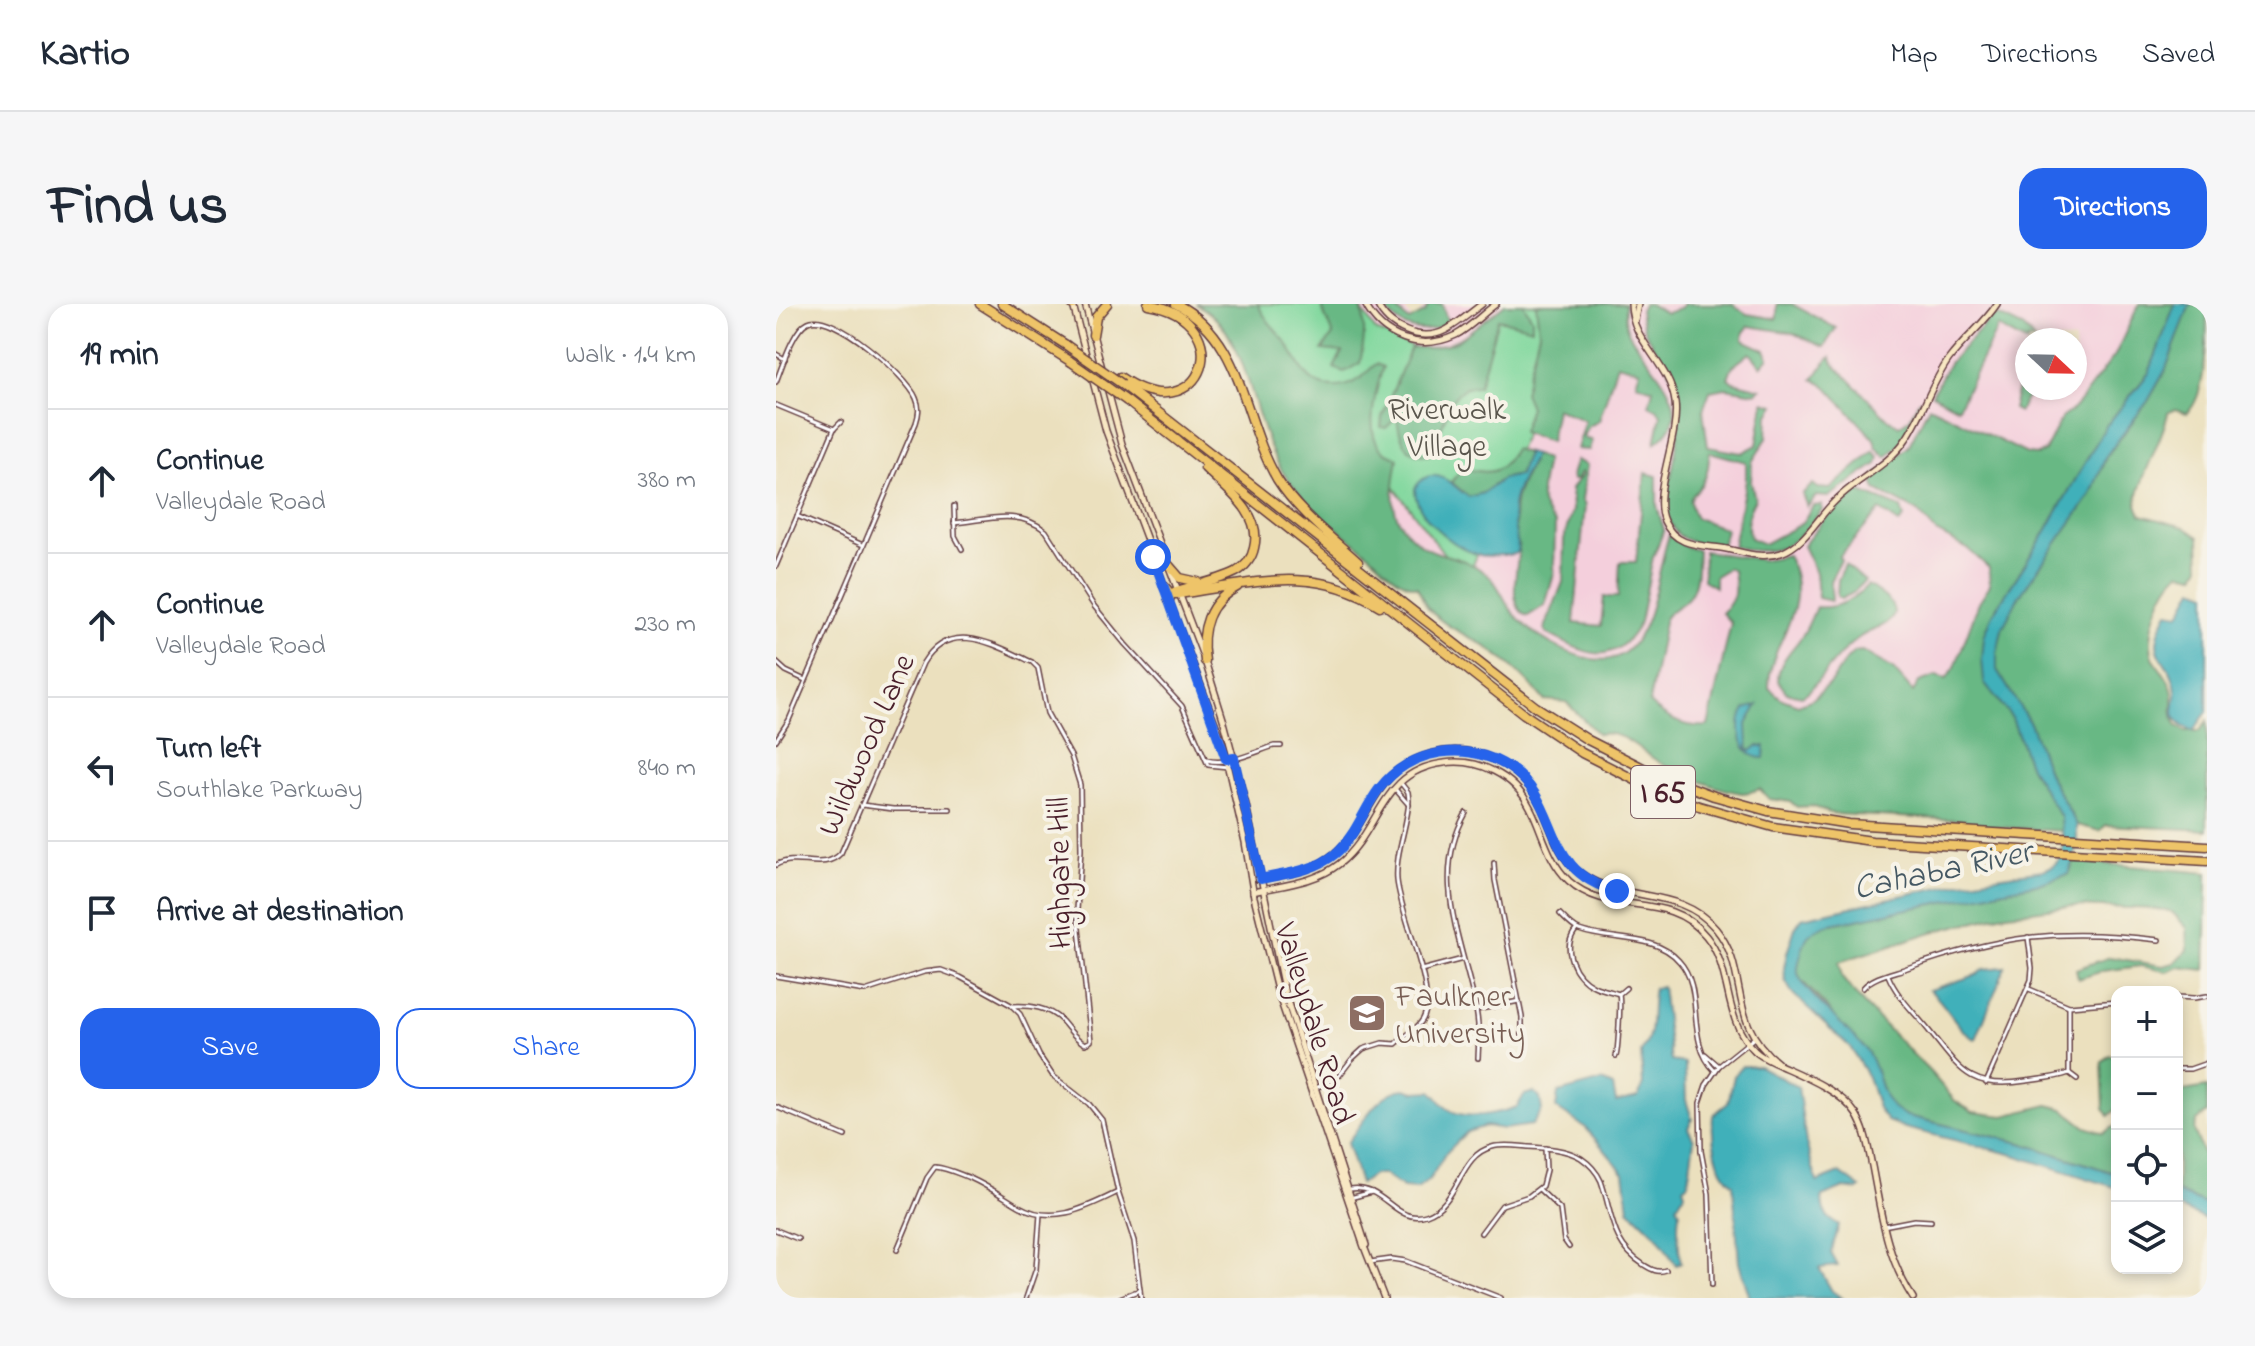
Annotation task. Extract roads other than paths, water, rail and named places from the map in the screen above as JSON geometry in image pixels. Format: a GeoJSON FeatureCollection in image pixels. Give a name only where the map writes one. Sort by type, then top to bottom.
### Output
{"type":"FeatureCollection","features":[{"type":"Feature","properties":{"kind":"highway","name":"I 65"},"geometry":{"type":"LineString","coordinates":[[980,304],[1127,401],[1553,735],[1661,792],[1736,818],[1862,840],[2207,861]]}},
{"type":"Feature","properties":{"kind":"highway","name":"I 65"},"geometry":{"type":"LineString","coordinates":[[1002,304],[1122,381],[1536,707],[1588,740],[1661,776],[1729,800],[1795,816],[1849,824],[2207,846]]}},
{"type":"Feature","properties":{"kind":"highway"},"geometry":{"type":"LineString","coordinates":[[1093,335],[1096,317],[1107,304]]}},
{"type":"Feature","properties":{"kind":"highway"},"geometry":{"type":"LineString","coordinates":[[1122,381],[1146,392],[1161,395],[1173,393],[1188,385],[1202,364],[1201,341],[1191,323],[1175,312],[1148,304]]}},
{"type":"Feature","properties":{"kind":"highway"},"geometry":{"type":"LineString","coordinates":[[1176,304],[1208,325],[1223,344],[1261,446],[1280,483],[1300,507],[1384,588]]}},
{"type":"Feature","properties":{"kind":"highway"},"geometry":{"type":"LineString","coordinates":[[1172,593],[1229,575],[1242,568],[1254,551],[1255,531],[1243,505],[1192,451]]}},
{"type":"Feature","properties":{"kind":"highway"},"geometry":{"type":"LineString","coordinates":[[1167,563],[1180,578],[1192,583],[1202,582]]}},
{"type":"Feature","properties":{"kind":"highway"},"geometry":{"type":"LineString","coordinates":[[1172,593],[1278,579],[1319,581],[1349,590],[1398,616]]}},
{"type":"Feature","properties":{"kind":"highway"},"geometry":{"type":"LineString","coordinates":[[1205,661],[1203,640],[1209,615],[1225,595],[1243,584]]}},
{"type":"Feature","properties":{"kind":"street","name":"Valleydale Road"},"geometry":{"type":"LineString","coordinates":[[1073,304],[1106,431],[1172,593],[1230,759],[1228,767],[1253,892],[1277,990],[1350,1189],[1350,1198]]}},
{"type":"Feature","properties":{"kind":"street","name":"Valleydale Road"},"geometry":{"type":"LineString","coordinates":[[1085,304],[1122,444],[1167,563],[1172,593],[1205,661],[1261,879],[1285,994],[1313,1089],[1384,1298]]}},
{"type":"Feature","properties":{"kind":"street"},"geometry":{"type":"LineString","coordinates":[[1365,304],[1376,322],[1390,333],[1406,340],[1426,342],[1459,333],[1496,304]]}},
{"type":"Feature","properties":{"kind":"street"},"geometry":{"type":"LineString","coordinates":[[1377,304],[1382,314],[1399,328],[1412,333],[1431,334],[1447,329],[1482,304]]}},
{"type":"Feature","properties":{"kind":"street"},"geometry":{"type":"LineString","coordinates":[[1631,304],[1631,315],[1642,341],[1668,377],[1675,402],[1674,432],[1660,501],[1666,525],[1675,536],[1693,546],[1763,556],[1782,553],[1798,543],[1844,492],[1893,455],[1912,430],[1947,362],[1997,304]]}},
{"type":"Feature","properties":{"kind":"street"},"geometry":{"type":"LineString","coordinates":[[1635,320],[1638,304]]}},
{"type":"Feature","properties":{"kind":"street"},"geometry":{"type":"LineString","coordinates":[[776,382],[800,328],[809,321],[821,319],[869,348],[910,388],[919,410],[784,730],[776,740]]}},
{"type":"Feature","properties":{"kind":"street"},"geometry":{"type":"LineString","coordinates":[[776,354],[785,359]]}},
{"type":"Feature","properties":{"kind":"street"},"geometry":{"type":"LineString","coordinates":[[776,405],[834,429]]}},
{"type":"Feature","properties":{"kind":"street"},"geometry":{"type":"LineString","coordinates":[[776,566],[834,429],[841,422]]}},
{"type":"Feature","properties":{"kind":"street"},"geometry":{"type":"LineString","coordinates":[[954,506],[955,536],[962,549]]}},
{"type":"Feature","properties":{"kind":"street"},"geometry":{"type":"LineString","coordinates":[[797,516],[863,545]]}},
{"type":"Feature","properties":{"kind":"street"},"geometry":{"type":"LineString","coordinates":[[954,523],[1016,516],[1046,531],[1100,615],[1178,700],[1190,718],[1210,766],[1228,767]]}},
{"type":"Feature","properties":{"kind":"street","name":"Wildwood Lane"},"geometry":{"type":"LineString","coordinates":[[776,865],[790,860],[835,860],[843,850],[929,653],[944,641],[958,638],[970,638],[993,646]]}},
{"type":"Feature","properties":{"kind":"street","name":"Highgate Hill"},"geometry":{"type":"LineString","coordinates":[[993,646],[1032,662],[1038,668],[1047,713],[1071,756],[1079,778],[1081,850],[1077,910],[1091,1041],[1085,1044],[1079,1041],[1061,1021],[1044,1009],[1012,1006]]}},
{"type":"Feature","properties":{"kind":"street"},"geometry":{"type":"LineString","coordinates":[[776,662],[805,680]]}},
{"type":"Feature","properties":{"kind":"street"},"geometry":{"type":"LineString","coordinates":[[1205,758],[1214,762],[1281,746]]}},
{"type":"Feature","properties":{"kind":"street"},"geometry":{"type":"LineString","coordinates":[[1252,879],[1312,868],[1336,853],[1350,838],[1374,796],[1390,776],[1418,758],[1451,751],[1483,755],[1509,768],[1530,787],[1541,804],[1560,850],[1569,864],[1583,876],[1610,889],[1679,902],[1710,922],[1722,937],[1730,955],[1745,1021],[1754,1038],[1781,1066]]}},
{"type":"Feature","properties":{"kind":"street"},"geometry":{"type":"LineString","coordinates":[[1253,892],[1316,877],[1338,865],[1358,846],[1397,784],[1423,768],[1452,762],[1475,764],[1503,776],[1526,799],[1550,857],[1571,882],[1588,894],[1608,901],[1654,905],[1688,919],[1704,933],[1722,965],[1733,1020],[1748,1043],[1765,1059],[1837,1094],[1854,1111],[1865,1132],[1883,1226],[1896,1271],[1913,1298]]}},
{"type":"Feature","properties":{"kind":"street"},"geometry":{"type":"LineString","coordinates":[[1390,776],[1409,805]]}},
{"type":"Feature","properties":{"kind":"street"},"geometry":{"type":"LineString","coordinates":[[1313,1089],[1339,1076],[1363,1049],[1382,1043],[1396,1044],[1419,1026],[1426,1014],[1428,1000],[1397,880],[1399,850],[1409,805],[1408,792],[1397,784]]}},
{"type":"Feature","properties":{"kind":"street"},"geometry":{"type":"LineString","coordinates":[[862,805],[893,809],[950,809]]}},
{"type":"Feature","properties":{"kind":"street"},"geometry":{"type":"LineString","coordinates":[[1466,813],[1453,841],[1448,870],[1449,892],[1476,1010],[1478,1058]]}},
{"type":"Feature","properties":{"kind":"street"},"geometry":{"type":"LineString","coordinates":[[1494,863],[1519,1001],[1522,1035]]}},
{"type":"Feature","properties":{"kind":"street"},"geometry":{"type":"LineString","coordinates":[[1560,914],[1576,930],[1650,944],[1674,955],[1684,966],[1691,983],[1696,1031],[1707,1061],[1715,1071]]}},
{"type":"Feature","properties":{"kind":"street"},"geometry":{"type":"LineString","coordinates":[[1576,930],[1569,946],[1577,973],[1593,986],[1619,994]]}},
{"type":"Feature","properties":{"kind":"street"},"geometry":{"type":"LineString","coordinates":[[1863,988],[1870,981],[1965,948],[2028,937],[2054,933],[2101,933],[2159,940]]}},
{"type":"Feature","properties":{"kind":"street"},"geometry":{"type":"LineString","coordinates":[[1986,1083],[2032,972],[2028,937]]}},
{"type":"Feature","properties":{"kind":"street"},"geometry":{"type":"LineString","coordinates":[[1421,970],[1463,959]]}},
{"type":"Feature","properties":{"kind":"street"},"geometry":{"type":"LineString","coordinates":[[776,976],[865,991],[924,972],[941,970],[1012,1006],[1053,1076],[1089,1104],[1100,1117],[1118,1192],[1134,1241],[1141,1298]]}},
{"type":"Feature","properties":{"kind":"street"},"geometry":{"type":"LineString","coordinates":[[1888,975],[1895,990],[1959,1067],[1974,1078],[1986,1083],[2009,1084],[2069,1073],[2077,1079]]}},
{"type":"Feature","properties":{"kind":"street"},"geometry":{"type":"LineString","coordinates":[[1619,994],[1626,988]]}},
{"type":"Feature","properties":{"kind":"street"},"geometry":{"type":"LineString","coordinates":[[2027,989],[2069,1006],[2111,1002]]}},
{"type":"Feature","properties":{"kind":"street"},"geometry":{"type":"LineString","coordinates":[[1616,1056],[1619,1047],[1619,994]]}},
{"type":"Feature","properties":{"kind":"street"},"geometry":{"type":"LineString","coordinates":[[2183,997],[2207,996]]}},
{"type":"Feature","properties":{"kind":"street"},"geometry":{"type":"LineString","coordinates":[[1476,1010],[1519,1001]]}},
{"type":"Feature","properties":{"kind":"street"},"geometry":{"type":"LineString","coordinates":[[2069,1006],[2069,1073]]}},
{"type":"Feature","properties":{"kind":"street"},"geometry":{"type":"LineString","coordinates":[[1712,1285],[1709,1194],[1701,1151],[1699,1109],[1704,1090],[1715,1071],[1754,1038]]}},
{"type":"Feature","properties":{"kind":"street"},"geometry":{"type":"LineString","coordinates":[[1705,1054],[1719,1066]]}},
{"type":"Feature","properties":{"kind":"street"},"geometry":{"type":"LineString","coordinates":[[2183,1069],[2207,1063]]}},
{"type":"Feature","properties":{"kind":"street"},"geometry":{"type":"LineString","coordinates":[[776,1107],[845,1136]]}},
{"type":"Feature","properties":{"kind":"street"},"geometry":{"type":"LineString","coordinates":[[1350,1189],[1362,1188],[1383,1196],[1405,1214],[1426,1215],[1439,1209],[1449,1199],[1480,1152],[1497,1146],[1545,1148],[1575,1155],[1591,1166],[1601,1183],[1612,1226],[1626,1250],[1651,1269],[1659,1272],[1666,1270]]}},
{"type":"Feature","properties":{"kind":"street"},"geometry":{"type":"LineString","coordinates":[[1481,1233],[1502,1205],[1529,1196],[1539,1189],[1546,1175],[1545,1148]]}},
{"type":"Feature","properties":{"kind":"street"},"geometry":{"type":"LineString","coordinates":[[897,1250],[927,1178],[935,1167],[991,1187],[1023,1209],[1040,1214],[1057,1215],[1081,1210],[1118,1192]]}},
{"type":"Feature","properties":{"kind":"street"},"geometry":{"type":"LineString","coordinates":[[1539,1189],[1560,1209],[1564,1240],[1569,1247]]}},
{"type":"Feature","properties":{"kind":"street"},"geometry":{"type":"LineString","coordinates":[[1350,1198],[1373,1192]]}},
{"type":"Feature","properties":{"kind":"street"},"geometry":{"type":"LineString","coordinates":[[1026,1298],[1036,1269],[1040,1214]]}},
{"type":"Feature","properties":{"kind":"street"},"geometry":{"type":"LineString","coordinates":[[1883,1226],[1922,1219],[1931,1221]]}},
{"type":"Feature","properties":{"kind":"street"},"geometry":{"type":"LineString","coordinates":[[776,1230],[798,1239]]}},
{"type":"Feature","properties":{"kind":"street"},"geometry":{"type":"LineString","coordinates":[[1370,1262],[1406,1261],[1501,1298]]}},
{"type":"Feature","properties":{"kind":"street"},"geometry":{"type":"LineString","coordinates":[[1120,1298],[1140,1290]]}},
{"type":"Feature","properties":{"kind":"water"},"geometry":{"type":"Polygon","coordinates":[[[2175,304],[2190,304],[2165,371],[2148,401],[2106,456],[2090,496],[2019,596],[2002,629],[1997,653],[1997,670],[2031,725],[2049,775],[2077,825],[2077,845],[2069,874],[2041,883],[1826,925],[1806,939],[1798,968],[1808,990],[1867,1051],[1885,1096],[1897,1110],[1907,1116],[2021,1143],[2111,1172],[2111,1186],[2011,1154],[1887,1121],[1878,1108],[1868,1077],[1850,1047],[1792,993],[1785,980],[1784,968],[1795,928],[1802,918],[1963,882],[2043,870],[2060,859],[2063,845],[2061,817],[2030,767],[2012,718],[1984,682],[1984,637],[1993,614],[2042,538],[2106,426],[2149,373],[2175,304]]]}},
{"type":"Feature","properties":{"kind":"water"},"geometry":{"type":"Polygon","coordinates":[[[1527,453],[1534,455],[1518,487],[1513,508],[1516,553],[1485,556],[1466,550],[1436,528],[1416,498],[1415,488],[1429,476],[1444,479],[1469,497],[1483,493],[1502,479],[1519,475],[1527,453]]]}},
{"type":"Feature","properties":{"kind":"water"},"geometry":{"type":"Polygon","coordinates":[[[2194,588],[2207,593],[2207,712],[2193,731],[2182,726],[2174,717],[2176,691],[2160,656],[2157,640],[2168,612],[2180,614],[2194,588]]]}},
{"type":"Feature","properties":{"kind":"water"},"geometry":{"type":"Polygon","coordinates":[[[1758,705],[1747,724],[1748,749],[1751,751],[1757,746],[1765,746],[1764,758],[1750,753],[1745,747],[1740,732],[1745,709],[1758,705]]]}},
{"type":"Feature","properties":{"kind":"water"},"geometry":{"type":"Polygon","coordinates":[[[2005,967],[1976,1039],[1964,1031],[1929,990],[1976,975],[1984,969],[2005,967]]]}},
{"type":"Feature","properties":{"kind":"water"},"geometry":{"type":"Polygon","coordinates":[[[1662,986],[1671,1061],[1685,1063],[1686,1100],[1692,1119],[1688,1128],[1694,1140],[1688,1183],[1683,1187],[1685,1193],[1677,1206],[1680,1211],[1681,1263],[1676,1265],[1657,1236],[1629,1209],[1624,1173],[1586,1128],[1556,1108],[1558,1093],[1602,1081],[1613,1086],[1616,1102],[1638,1097],[1643,1086],[1641,1052],[1649,1037],[1654,988],[1662,986]]]}},
{"type":"Feature","properties":{"kind":"water"},"geometry":{"type":"Polygon","coordinates":[[[1742,1066],[1759,1066],[1798,1087],[1806,1143],[1817,1182],[1840,1173],[1861,1188],[1844,1188],[1822,1197],[1826,1214],[1839,1225],[1831,1253],[1838,1266],[1819,1268],[1832,1291],[1842,1298],[1750,1298],[1739,1263],[1733,1184],[1718,1162],[1713,1133],[1713,1115],[1728,1103],[1734,1076],[1742,1066]]]}},
{"type":"Feature","properties":{"kind":"water"},"geometry":{"type":"Polygon","coordinates":[[[1395,1091],[1431,1091],[1448,1109],[1464,1115],[1491,1114],[1517,1107],[1524,1095],[1534,1092],[1540,1098],[1542,1110],[1532,1125],[1504,1129],[1486,1126],[1467,1132],[1445,1154],[1430,1179],[1417,1189],[1403,1188],[1384,1175],[1373,1175],[1360,1184],[1347,1143],[1379,1102],[1395,1091]]]}},
{"type":"Feature","properties":{"kind":"water"},"geometry":{"type":"Polygon","coordinates":[[[2183,1195],[2207,1205],[2207,1220],[2183,1210],[2183,1195]]]}},
{"type":"Feature","properties":{"kind":"place","name":"Faulkner University"},"geometry":{"type":"Point","coordinates":[1367,1013]}},
{"type":"Feature","properties":{"kind":"park label","name":"Riverwalk Village"},"geometry":{"type":"Point","coordinates":[1447,426]}},
{"type":"Feature","properties":{"kind":"water label","name":"Cahaba River"},"geometry":{"type":"Point","coordinates":[1942,868]}}]}
